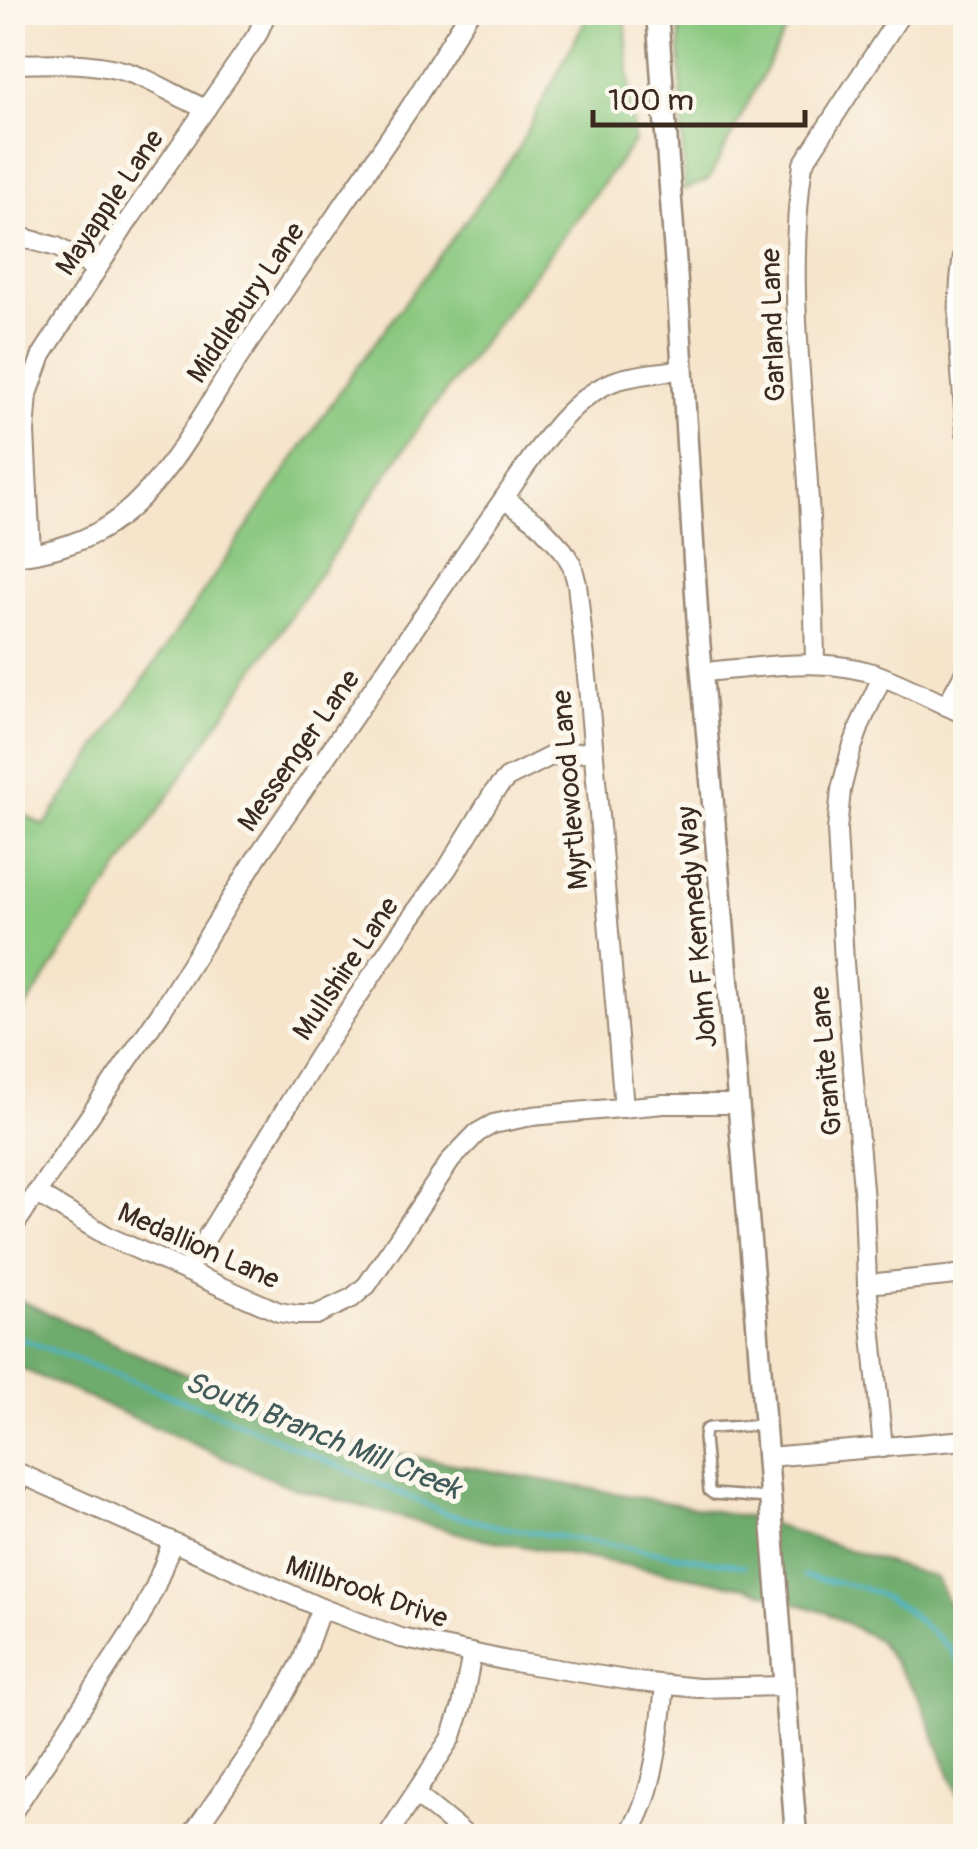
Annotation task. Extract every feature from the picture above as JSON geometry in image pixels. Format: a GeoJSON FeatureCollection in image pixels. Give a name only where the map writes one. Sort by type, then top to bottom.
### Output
{"type":"FeatureCollection","features":[{"type":"Feature","properties":{"kind":"street","name":"Mayapple Lane"},"geometry":{"type":"LineString","coordinates":[[22,554],[25,450],[20,393],[96,270],[267,12]]}},
{"type":"Feature","properties":{"kind":"street","name":"Middlebury Lane"},"geometry":{"type":"LineString","coordinates":[[22,554],[57,548],[97,532],[117,520],[151,487],[333,222],[470,12]]}},
{"type":"Feature","properties":{"kind":"street","name":"John F Kennedy Way"},"geometry":{"type":"LineString","coordinates":[[657,12],[703,672],[796,1836]]}},
{"type":"Feature","properties":{"kind":"street","name":"Garland Lane"},"geometry":{"type":"LineString","coordinates":[[815,664],[813,566],[795,308],[794,254],[800,186],[803,164],[902,12]]}},
{"type":"Feature","properties":{"kind":"street"},"geometry":{"type":"LineString","coordinates":[[12,64],[62,62],[104,66],[145,78],[206,109]]}},
{"type":"Feature","properties":{"kind":"street"},"geometry":{"type":"LineString","coordinates":[[12,235],[57,248],[96,270]]}},
{"type":"Feature","properties":{"kind":"street"},"geometry":{"type":"LineString","coordinates":[[966,240],[958,314],[966,433]]}},
{"type":"Feature","properties":{"kind":"street","name":"Messenger Lane"},"geometry":{"type":"LineString","coordinates":[[12,1228],[161,1012],[257,857],[558,425],[587,397],[616,381],[681,370]]}},
{"type":"Feature","properties":{"kind":"street","name":"Myrtlewood Lane"},"geometry":{"type":"LineString","coordinates":[[504,498],[538,523],[563,550],[572,565],[580,603],[624,1108]]}},
{"type":"Feature","properties":{"kind":"street"},"geometry":{"type":"LineString","coordinates":[[703,672],[815,664],[843,668],[882,676],[966,715]]}},
{"type":"Feature","properties":{"kind":"street"},"geometry":{"type":"LineString","coordinates":[[946,706],[966,670]]}},
{"type":"Feature","properties":{"kind":"street","name":"Granite Lane"},"geometry":{"type":"LineString","coordinates":[[882,676],[850,754],[840,790],[837,830],[867,1284],[883,1448]]}},
{"type":"Feature","properties":{"kind":"street","name":"Mullshire Lane"},"geometry":{"type":"LineString","coordinates":[[186,1271],[318,1056],[447,869],[494,792],[507,778],[551,756],[592,752]]}},
{"type":"Feature","properties":{"kind":"street","name":"Medallion Lane"},"geometry":{"type":"LineString","coordinates":[[36,1193],[109,1237],[279,1312],[316,1314],[352,1298],[367,1285],[451,1160],[477,1133],[493,1124],[512,1118],[682,1103],[738,1104]]}},
{"type":"Feature","properties":{"kind":"street"},"geometry":{"type":"LineString","coordinates":[[867,1284],[966,1274]]}},
{"type":"Feature","properties":{"kind":"street"},"geometry":{"type":"LineString","coordinates":[[768,1458],[966,1440]]}},
{"type":"Feature","properties":{"kind":"street"},"geometry":{"type":"LineString","coordinates":[[12,1495],[17,1473]]}},
{"type":"Feature","properties":{"kind":"street","name":"Millbrook Drive"},"geometry":{"type":"LineString","coordinates":[[17,1473],[321,1608],[401,1638],[529,1665],[665,1685],[784,1686]]}},
{"type":"Feature","properties":{"kind":"street"},"geometry":{"type":"LineString","coordinates":[[12,1814],[128,1639],[172,1542]]}},
{"type":"Feature","properties":{"kind":"street"},"geometry":{"type":"LineString","coordinates":[[192,1836],[264,1732],[302,1662],[321,1608]]}},
{"type":"Feature","properties":{"kind":"street"},"geometry":{"type":"LineString","coordinates":[[387,1836],[451,1739],[472,1653]]}},
{"type":"Feature","properties":{"kind":"street"},"geometry":{"type":"LineString","coordinates":[[626,1836],[638,1822],[646,1797],[660,1734],[665,1685]]}},
{"type":"Feature","properties":{"kind":"street"},"geometry":{"type":"LineString","coordinates":[[415,1794],[467,1836]]}},
{"type":"Feature","properties":{"kind":"lane"},"geometry":{"type":"LineString","coordinates":[[764,1424],[710,1428],[704,1438],[708,1484],[713,1494],[770,1498]]}},
{"type":"Feature","properties":{"kind":"green space"},"geometry":{"type":"Polygon","coordinates":[[[589,13],[625,13],[634,142],[421,424],[13,1026],[13,808],[44,826],[351,375],[515,154],[589,13]]]}},
{"type":"Feature","properties":{"kind":"green space"},"geometry":{"type":"Polygon","coordinates":[[[679,13],[791,13],[790,22],[709,179],[684,190],[679,13]]]}},
{"type":"Feature","properties":{"kind":"green space"},"geometry":{"type":"Polygon","coordinates":[[[13,1297],[359,1447],[748,1517],[936,1578],[965,1638],[965,1812],[920,1699],[879,1641],[827,1613],[746,1587],[473,1537],[291,1487],[13,1365],[13,1297]]]}},
{"type":"Feature","properties":{"kind":"waterway","name":"South Branch Mill Creek"},"geometry":{"type":"LineString","coordinates":[[12,1335],[228,1418],[448,1514],[500,1527],[744,1566]]}},
{"type":"Feature","properties":{"kind":"waterway","name":"South Branch Mill Creek"},"geometry":{"type":"LineString","coordinates":[[804,1576],[860,1587],[905,1609],[952,1650],[966,1678]]}}]}
